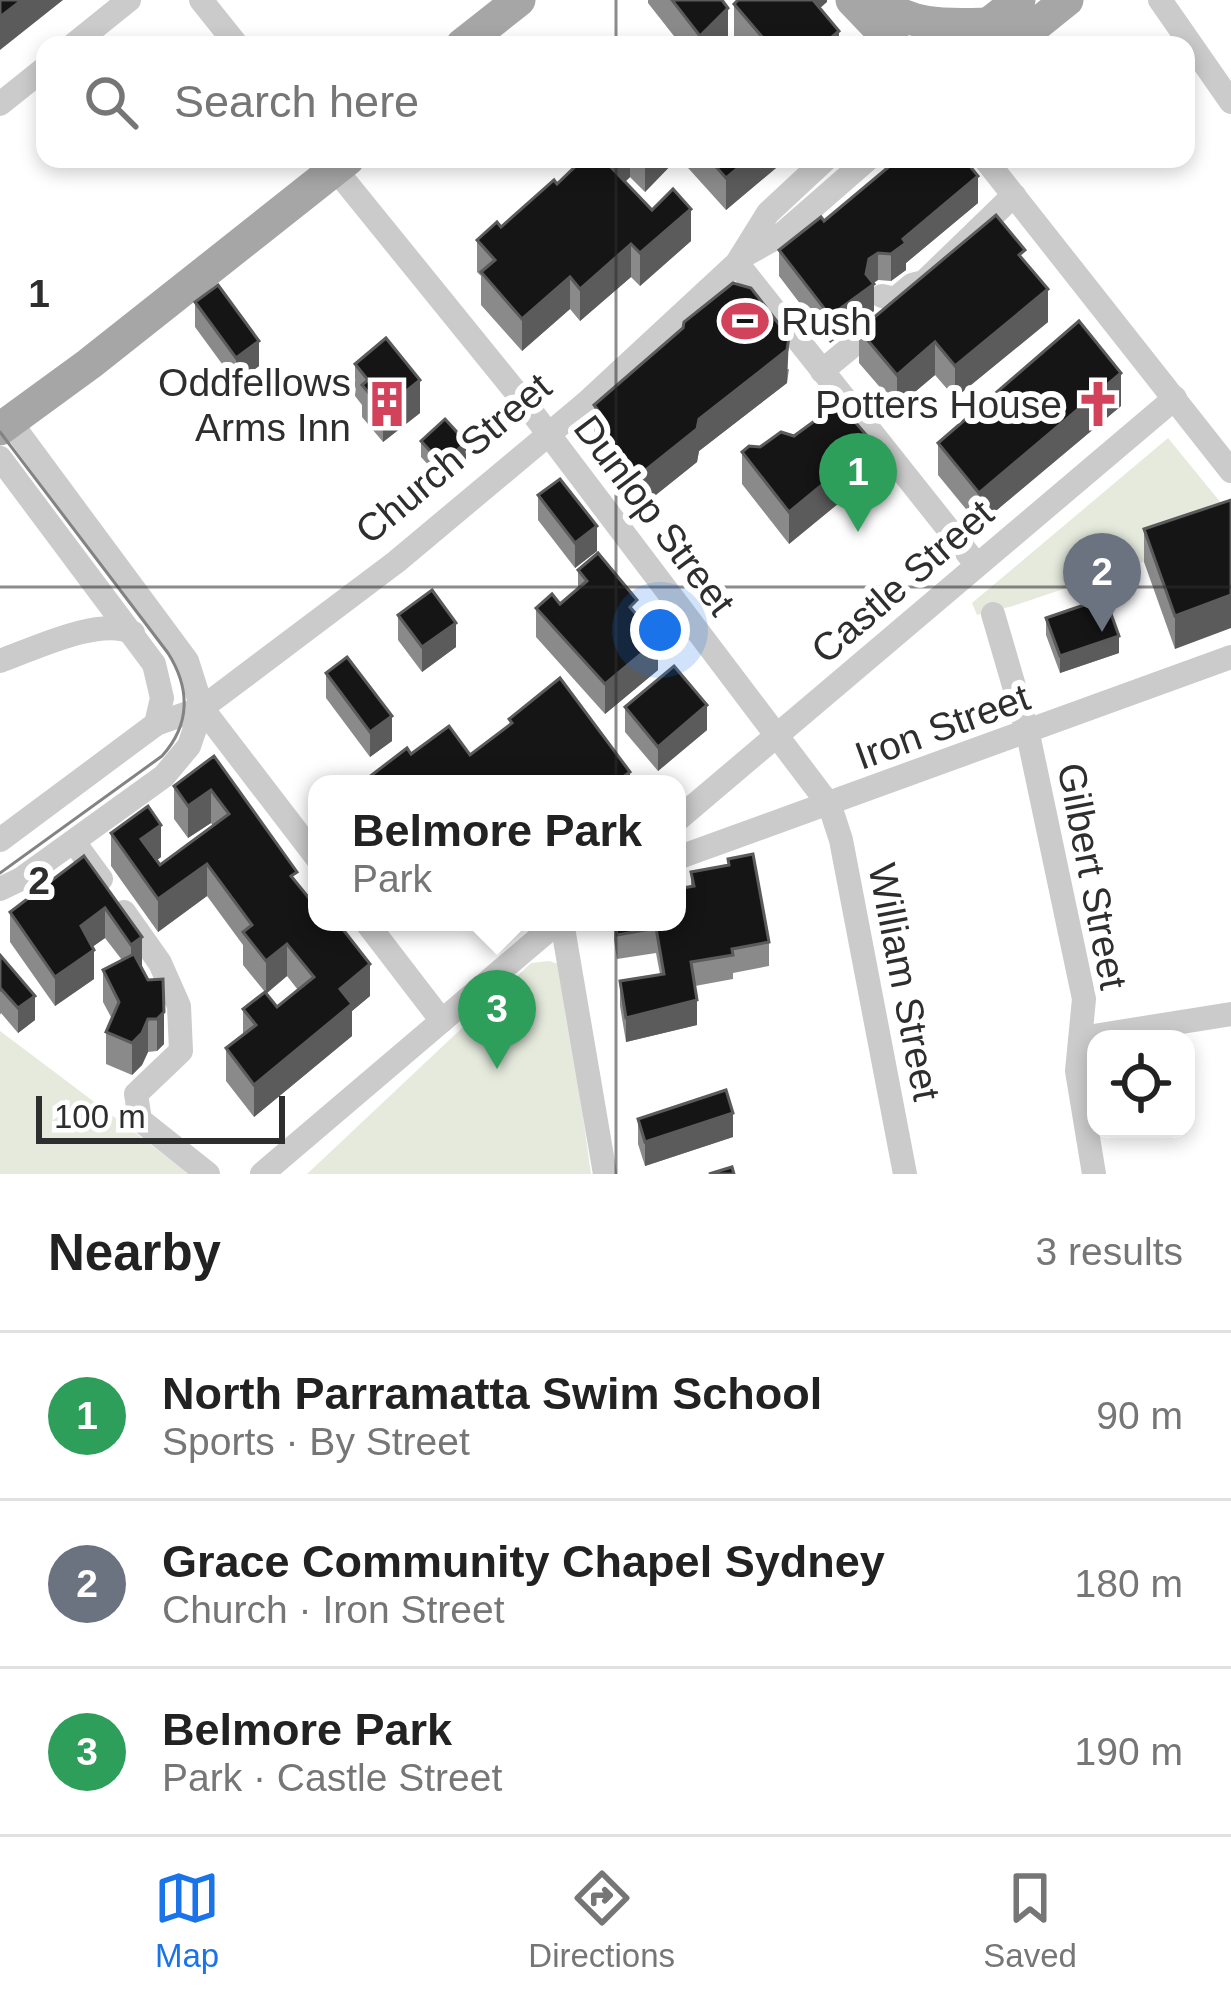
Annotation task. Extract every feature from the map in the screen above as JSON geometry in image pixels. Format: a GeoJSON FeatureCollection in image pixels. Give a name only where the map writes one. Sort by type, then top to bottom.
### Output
{"type":"FeatureCollection","features":[{"type":"Feature","properties":{"kind":"main road"},"geometry":{"type":"LineString","coordinates":[[474,36],[519,0]]}},
{"type":"Feature","properties":{"kind":"main road"},"geometry":{"type":"LineString","coordinates":[[500,36],[546,0]]}},
{"type":"Feature","properties":{"kind":"main road"},"geometry":{"type":"LineString","coordinates":[[852,0],[886,36]]}},
{"type":"Feature","properties":{"kind":"main road"},"geometry":{"type":"LineString","coordinates":[[877,0],[898,15],[932,26],[1000,34],[1066,0]]}},
{"type":"Feature","properties":{"kind":"main road"},"geometry":{"type":"LineString","coordinates":[[1000,34],[1019,0]]}},
{"type":"Feature","properties":{"kind":"main road"},"geometry":{"type":"LineString","coordinates":[[4,421],[324,168]]}},
{"type":"Feature","properties":{"kind":"street"},"geometry":{"type":"LineString","coordinates":[[84,36],[129,0]]}},
{"type":"Feature","properties":{"kind":"street"},"geometry":{"type":"LineString","coordinates":[[201,0],[230,36]]}},
{"type":"Feature","properties":{"kind":"street"},"geometry":{"type":"LineString","coordinates":[[1160,0],[1185,36]]}},
{"type":"Feature","properties":{"kind":"street"},"geometry":{"type":"LineString","coordinates":[[1195,50],[1231,102]]}},
{"type":"Feature","properties":{"kind":"street"},"geometry":{"type":"LineString","coordinates":[[0,104],[36,75]]}},
{"type":"Feature","properties":{"kind":"street","name":"Dunlop Street"},"geometry":{"type":"LineString","coordinates":[[337,168],[549,434],[830,806]]}},
{"type":"Feature","properties":{"kind":"street","name":"Church Street"},"geometry":{"type":"LineString","coordinates":[[740,260],[768,213],[816,168]]}},
{"type":"Feature","properties":{"kind":"street","name":"Church Street"},"geometry":{"type":"LineString","coordinates":[[0,840],[156,724],[202,708],[396,562],[549,434],[740,260],[782,235],[858,168]]}},
{"type":"Feature","properties":{"kind":"street"},"geometry":{"type":"LineString","coordinates":[[992,168],[1231,471]]}},
{"type":"Feature","properties":{"kind":"street"},"geometry":{"type":"LineString","coordinates":[[882,296],[895,299],[924,282],[1014,195]]}},
{"type":"Feature","properties":{"kind":"street"},"geometry":{"type":"LineString","coordinates":[[740,260],[976,564]]}},
{"type":"Feature","properties":{"kind":"street"},"geometry":{"type":"LineString","coordinates":[[822,370],[873,329]]}},
{"type":"Feature","properties":{"kind":"street","name":"Castle Street"},"geometry":{"type":"LineString","coordinates":[[686,813],[1175,398]]}},
{"type":"Feature","properties":{"kind":"street"},"geometry":{"type":"LineString","coordinates":[[4,421],[187,661],[202,708],[308,846]]}},
{"type":"Feature","properties":{"kind":"street"},"geometry":{"type":"LineString","coordinates":[[0,458],[157,668],[161,689],[156,724]]}},
{"type":"Feature","properties":{"kind":"street"},"geometry":{"type":"LineString","coordinates":[[81,633],[99,608],[100,588]]}},
{"type":"Feature","properties":{"kind":"street","name":"Gilbert Street"},"geometry":{"type":"LineString","coordinates":[[993,614],[1028,734],[1084,998],[1077,1071],[1094,1174]]}},
{"type":"Feature","properties":{"kind":"street"},"geometry":{"type":"LineString","coordinates":[[0,661],[81,633],[115,626],[133,633]]}},
{"type":"Feature","properties":{"kind":"street","name":"Iron Street"},"geometry":{"type":"LineString","coordinates":[[686,856],[1231,657]]}},
{"type":"Feature","properties":{"kind":"street"},"geometry":{"type":"LineString","coordinates":[[161,689],[202,708]]}},
{"type":"Feature","properties":{"kind":"street","name":"Church Street"},"geometry":{"type":"LineString","coordinates":[[0,889],[74,842],[171,769],[189,746],[202,708]]}},
{"type":"Feature","properties":{"kind":"street","name":"William Street"},"geometry":{"type":"LineString","coordinates":[[830,806],[841,839],[905,1174]]}},
{"type":"Feature","properties":{"kind":"street"},"geometry":{"type":"LineString","coordinates":[[74,842],[160,963],[179,1006],[181,1051],[136,1094],[140,1120],[208,1174]]}},
{"type":"Feature","properties":{"kind":"street"},"geometry":{"type":"LineString","coordinates":[[373,931],[442,1021]]}},
{"type":"Feature","properties":{"kind":"street"},"geometry":{"type":"LineString","coordinates":[[262,1174],[549,931]]}},
{"type":"Feature","properties":{"kind":"street"},"geometry":{"type":"LineString","coordinates":[[562,931],[605,1174]]}},
{"type":"Feature","properties":{"kind":"street"},"geometry":{"type":"LineString","coordinates":[[1081,1037],[1231,1014]]}},
{"type":"Feature","properties":{"kind":"shaded area"},"geometry":{"type":"Polygon","coordinates":[[[1168,438],[1226,509],[1231,532],[977,615],[972,603],[1168,438]]]}},
{"type":"Feature","properties":{"kind":"shaded area"},"geometry":{"type":"Polygon","coordinates":[[[531,963],[562,965],[591,1174],[307,1174],[531,963]]]}},
{"type":"Feature","properties":{"kind":"shaded area"},"geometry":{"type":"Polygon","coordinates":[[[0,1031],[190,1174],[0,1174],[0,1031]]]}},
{"type":"Feature","properties":{"kind":"building"},"geometry":{"type":"Polygon","coordinates":[[[0,0],[22,0],[0,17],[0,0]]]}},
{"type":"Feature","properties":{"kind":"building"},"geometry":{"type":"Polygon","coordinates":[[[672,0],[722,0],[728,8],[700,36],[672,0]]]}},
{"type":"Feature","properties":{"kind":"building"},"geometry":{"type":"Polygon","coordinates":[[[738,0],[813,0],[839,31],[833,36],[761,36],[734,4],[738,0]]]}},
{"type":"Feature","properties":{"kind":"building"},"geometry":{"type":"Polygon","coordinates":[[[574,168],[612,168],[652,210],[673,189],[691,209],[640,253],[631,244],[580,289],[570,277],[522,319],[481,272],[495,260],[477,240],[497,222],[501,227],[554,180],[557,184],[574,168]]]}},
{"type":"Feature","properties":{"kind":"building"},"geometry":{"type":"Polygon","coordinates":[[[717,168],[738,168],[726,178],[717,168]]]}},
{"type":"Feature","properties":{"kind":"building"},"geometry":{"type":"Polygon","coordinates":[[[887,168],[971,168],[978,176],[903,239],[906,243],[891,254],[878,253],[869,259],[866,274],[874,284],[830,316],[779,250],[821,217],[824,221],[887,168]]]}},
{"type":"Feature","properties":{"kind":"building"},"geometry":{"type":"Polygon","coordinates":[[[996,215],[1025,250],[1019,255],[1048,289],[955,366],[935,342],[897,375],[859,330],[996,215]]]}},
{"type":"Feature","properties":{"kind":"building"},"geometry":{"type":"Polygon","coordinates":[[[733,283],[751,288],[789,337],[787,350],[699,419],[697,429],[637,477],[595,423],[594,405],[733,283]]]}},
{"type":"Feature","properties":{"kind":"building"},"geometry":{"type":"Polygon","coordinates":[[[218,285],[259,341],[236,358],[195,302],[218,285]]]}},
{"type":"Feature","properties":{"kind":"building"},"geometry":{"type":"Polygon","coordinates":[[[1079,321],[1121,373],[979,493],[938,443],[1079,321]]]}},
{"type":"Feature","properties":{"kind":"building"},"geometry":{"type":"Polygon","coordinates":[[[386,338],[420,380],[383,410],[362,385],[368,380],[355,364],[386,338]]]}},
{"type":"Feature","properties":{"kind":"building"},"geometry":{"type":"Polygon","coordinates":[[[839,403],[873,443],[789,512],[742,452],[749,446],[760,447],[781,432],[794,436],[839,403]]]}},
{"type":"Feature","properties":{"kind":"building"},"geometry":{"type":"Polygon","coordinates":[[[445,419],[466,442],[442,464],[421,441],[445,419]]]}},
{"type":"Feature","properties":{"kind":"building"},"geometry":{"type":"Polygon","coordinates":[[[560,479],[597,526],[575,543],[538,495],[560,479]]]}},
{"type":"Feature","properties":{"kind":"building"},"geometry":{"type":"Polygon","coordinates":[[[1231,500],[1231,595],[1175,616],[1144,529],[1231,500]]]}},
{"type":"Feature","properties":{"kind":"building"},"geometry":{"type":"Polygon","coordinates":[[[598,553],[637,600],[630,607],[658,640],[605,684],[536,608],[552,594],[560,604],[587,581],[578,570],[598,553]]]}},
{"type":"Feature","properties":{"kind":"building"},"geometry":{"type":"Polygon","coordinates":[[[1102,589],[1119,636],[1060,656],[1046,618],[1087,604],[1084,595],[1102,589]]]}},
{"type":"Feature","properties":{"kind":"building"},"geometry":{"type":"Polygon","coordinates":[[[432,590],[456,623],[422,647],[398,615],[432,590]]]}},
{"type":"Feature","properties":{"kind":"building"},"geometry":{"type":"Polygon","coordinates":[[[347,657],[392,716],[370,732],[326,673],[347,657]]]}},
{"type":"Feature","properties":{"kind":"building"},"geometry":{"type":"Polygon","coordinates":[[[674,666],[707,705],[658,747],[625,707],[674,666]]]}},
{"type":"Feature","properties":{"kind":"building"},"geometry":{"type":"Polygon","coordinates":[[[560,678],[630,772],[372,775],[407,748],[411,754],[449,726],[470,755],[512,723],[509,719],[560,678]]]}},
{"type":"Feature","properties":{"kind":"building"},"geometry":{"type":"Polygon","coordinates":[[[214,756],[297,872],[291,876],[308,897],[308,931],[344,931],[370,964],[340,989],[352,1004],[254,1085],[226,1048],[256,1025],[243,1009],[265,992],[277,1007],[314,977],[287,944],[266,961],[243,932],[252,925],[207,864],[158,899],[111,833],[148,806],[161,825],[141,839],[160,865],[229,814],[211,790],[188,806],[174,786],[214,756]]]}},
{"type":"Feature","properties":{"kind":"building"},"geometry":{"type":"Polygon","coordinates":[[[753,854],[769,942],[732,949],[733,955],[691,962],[697,1000],[626,1018],[620,981],[664,974],[657,931],[686,931],[686,887],[694,886],[691,872],[729,865],[728,859],[753,854]]]}},
{"type":"Feature","properties":{"kind":"building"},"geometry":{"type":"Polygon","coordinates":[[[84,856],[142,937],[131,945],[105,908],[81,926],[94,950],[55,977],[10,912],[84,856]]]}},
{"type":"Feature","properties":{"kind":"building"},"geometry":{"type":"Polygon","coordinates":[[[134,954],[148,980],[163,979],[164,1012],[157,1019],[148,1019],[132,1043],[106,1032],[119,1002],[103,970],[134,954]]]}},
{"type":"Feature","properties":{"kind":"building"},"geometry":{"type":"Polygon","coordinates":[[[0,955],[35,996],[18,1008],[0,990],[0,955]]]}},
{"type":"Feature","properties":{"kind":"building"},"geometry":{"type":"Polygon","coordinates":[[[726,1090],[733,1113],[645,1142],[638,1119],[726,1090]]]}},
{"type":"Feature","properties":{"kind":"tram line"},"geometry":{"type":"LineString","coordinates":[[0,432],[168,653],[180,679],[184,706],[178,731],[162,756],[0,873]]}},
{"type":"Feature","properties":{"kind":"place","name":"Rush"},"geometry":{"type":"Point","coordinates":[745,321]}},
{"type":"Feature","properties":{"kind":"place","name":"Oddfellows Arms Inn"},"geometry":{"type":"Point","coordinates":[387,404]}},
{"type":"Feature","properties":{"kind":"place","name":"Potters House"},"geometry":{"type":"Point","coordinates":[1098,404]}},
{"type":"Feature","properties":{"kind":"place","name":"North Parramatta Swim School"},"geometry":{"type":"Point","coordinates":[858,532]}},
{"type":"Feature","properties":{"kind":"place","name":"Grace Community Chapel Sydney"},"geometry":{"type":"Point","coordinates":[1102,632]}},
{"type":"Feature","properties":{"kind":"place","name":"Belmore Park"},"geometry":{"type":"Point","coordinates":[497,1069]}}]}
